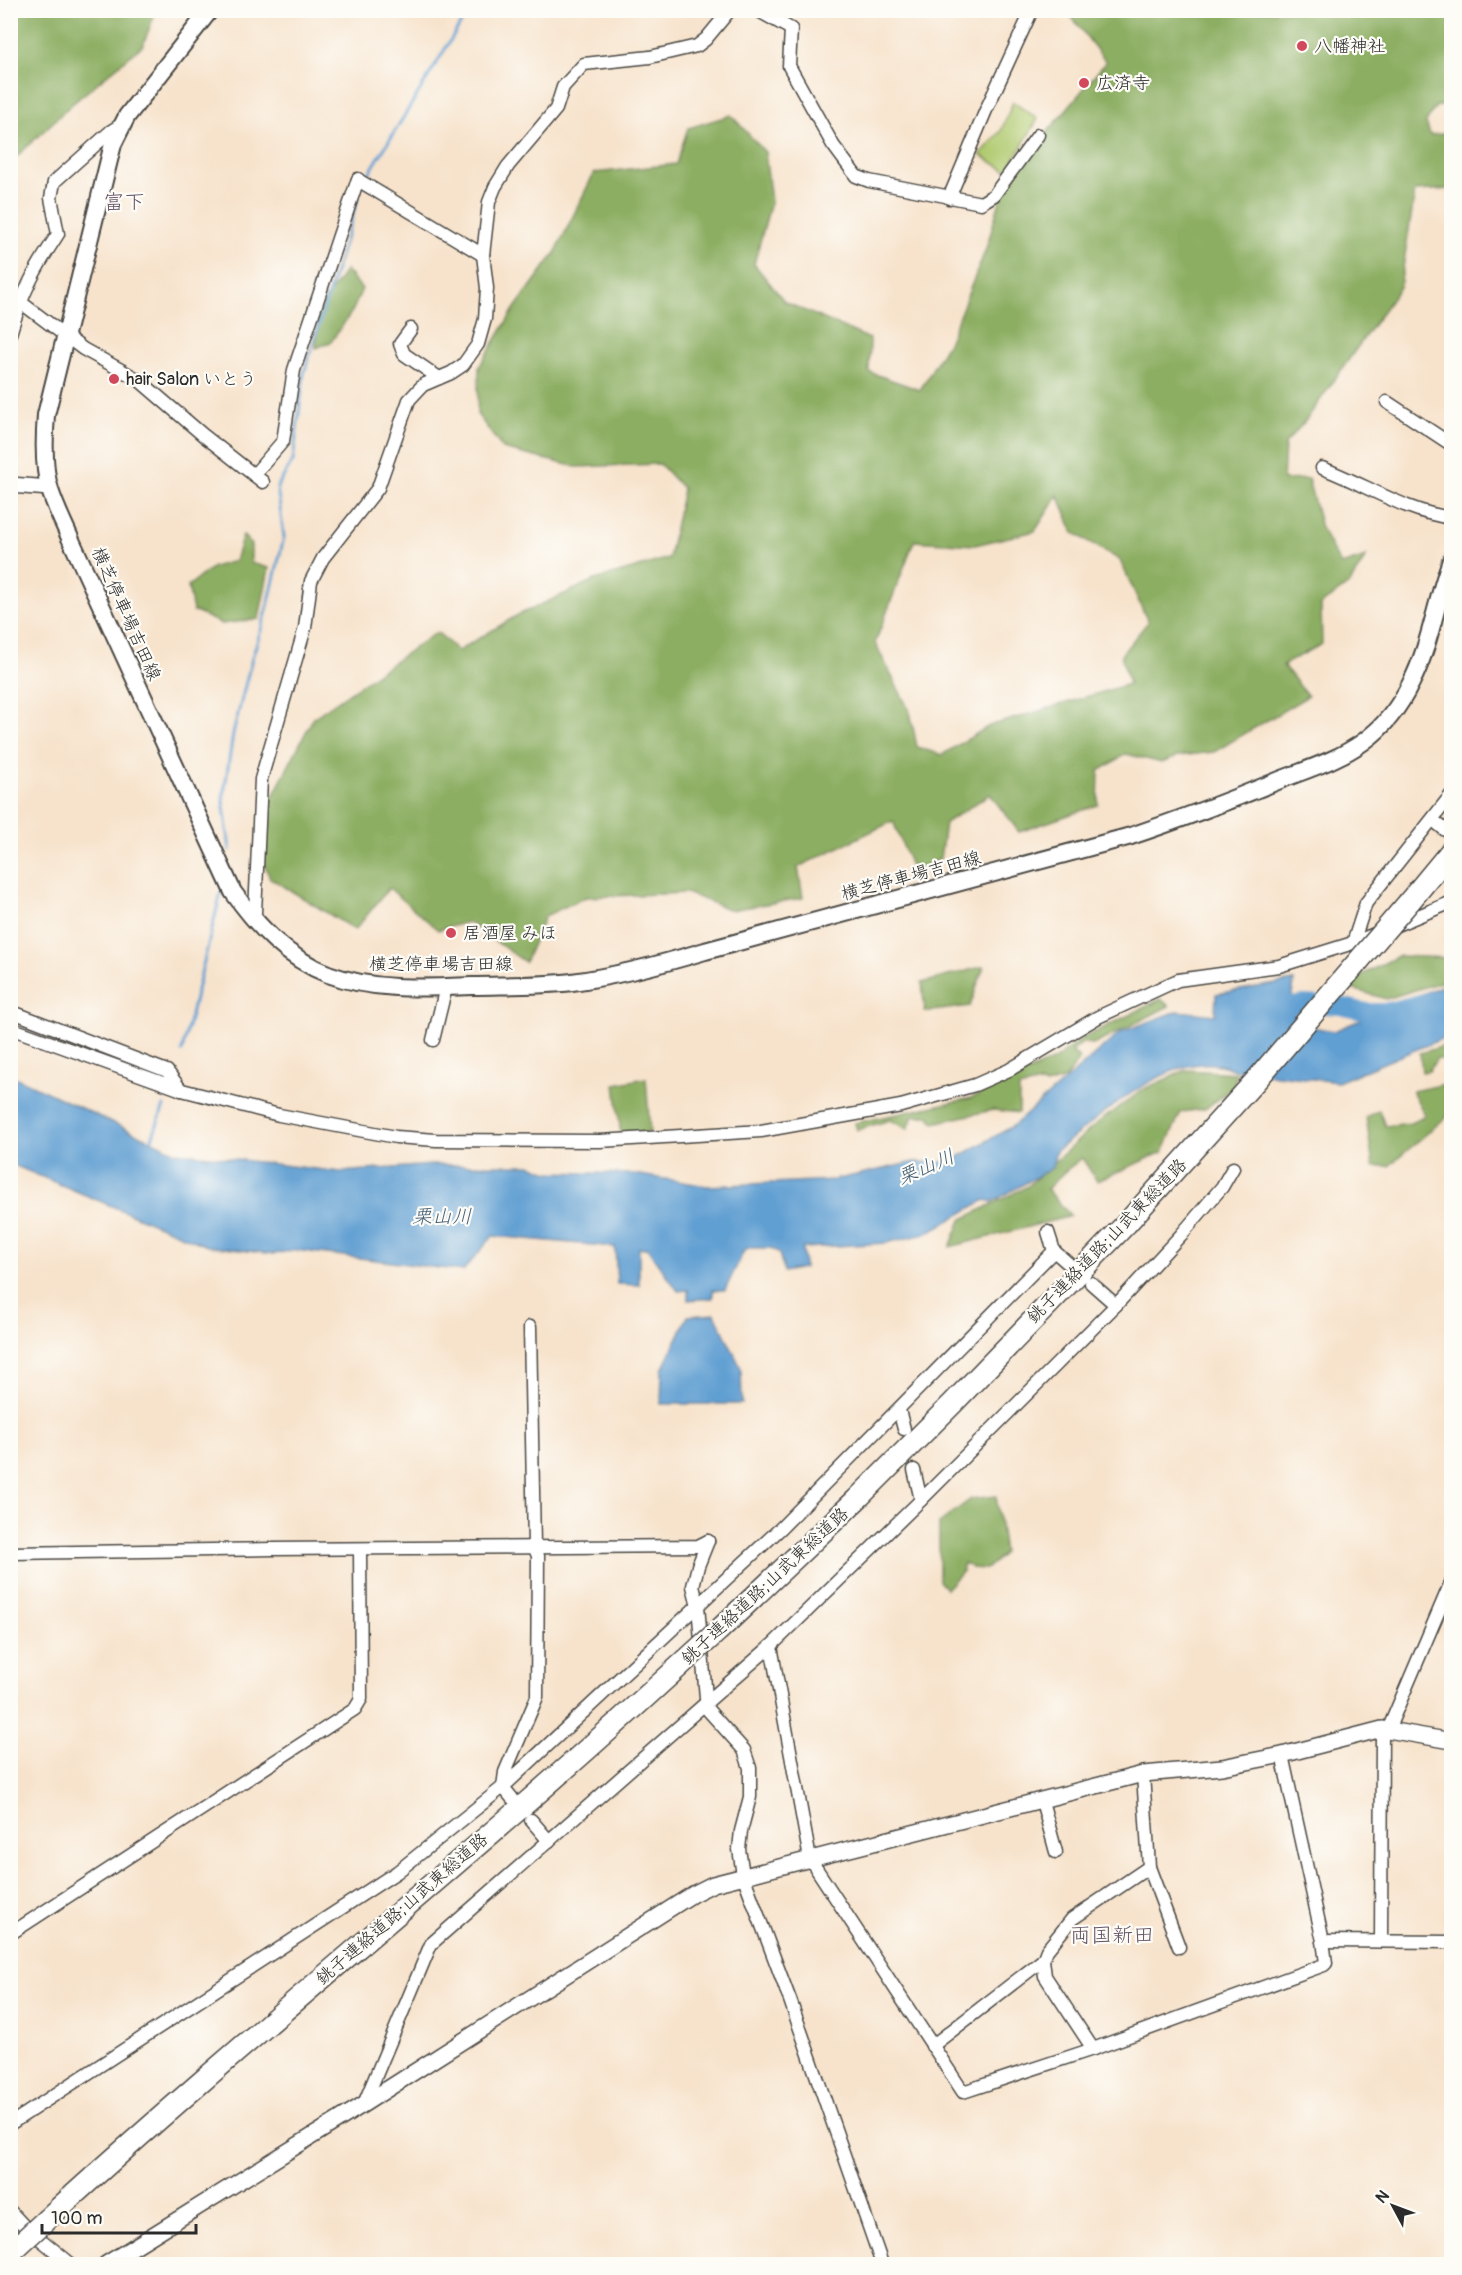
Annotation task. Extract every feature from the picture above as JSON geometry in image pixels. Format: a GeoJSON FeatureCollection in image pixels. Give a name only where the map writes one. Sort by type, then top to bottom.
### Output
{"type":"FeatureCollection","features":[{"type":"Feature","properties":{"kind":"highway","name":"銚子連絡道路;山武東総道路"},"geometry":{"type":"LineString","coordinates":[[10,2253],[156,2119],[443,1876],[615,1725],[848,1508],[1126,1224],[1251,1085],[1409,902],[1448,840]]}},
{"type":"Feature","properties":{"kind":"main road","name":"横芝停車場吉田線"},"geometry":{"type":"LineString","coordinates":[[210,10],[122,124],[110,152],[46,415],[44,441],[50,489],[70,538],[233,892],[253,920],[292,955],[326,974],[366,985],[446,987],[570,982],[651,968],[1131,836],[1332,759],[1365,741],[1399,706],[1421,662],[1439,594],[1452,558]]}},
{"type":"Feature","properties":{"kind":"street"},"geometry":{"type":"LineString","coordinates":[[253,920],[258,870],[261,779],[305,628],[311,581],[323,558],[378,488],[409,400],[423,384],[463,365],[478,344],[485,319],[486,288],[483,255],[486,214],[495,187],[508,166],[556,109],[563,87],[584,64],[650,57],[697,46],[706,39],[730,10]]}},
{"type":"Feature","properties":{"kind":"street"},"geometry":{"type":"LineString","coordinates":[[757,10],[791,29],[789,66],[834,145],[856,176],[869,181],[981,204],[994,195],[1038,135]]}},
{"type":"Feature","properties":{"kind":"street"},"geometry":{"type":"LineString","coordinates":[[949,198],[1032,10]]}},
{"type":"Feature","properties":{"kind":"street"},"geometry":{"type":"LineString","coordinates":[[10,334],[19,301],[37,265],[58,234],[51,198],[54,183],[111,131],[122,124]]}},
{"type":"Feature","properties":{"kind":"street"},"geometry":{"type":"LineString","coordinates":[[19,301],[83,349],[139,380],[203,435],[259,478],[283,441],[294,370],[360,181],[483,255]]}},
{"type":"Feature","properties":{"kind":"street"},"geometry":{"type":"LineString","coordinates":[[411,329],[400,344],[404,354],[439,378]]}},
{"type":"Feature","properties":{"kind":"street"},"geometry":{"type":"LineString","coordinates":[[1387,402],[1452,445]]}},
{"type":"Feature","properties":{"kind":"street"},"geometry":{"type":"LineString","coordinates":[[1322,468],[1348,478],[1382,496],[1452,518]]}},
{"type":"Feature","properties":{"kind":"street"},"geometry":{"type":"LineString","coordinates":[[10,485],[50,489]]}},
{"type":"Feature","properties":{"kind":"street"},"geometry":{"type":"LineString","coordinates":[[1353,943],[1366,903],[1452,794]]}},
{"type":"Feature","properties":{"kind":"street"},"geometry":{"type":"LineString","coordinates":[[1433,820],[1448,840]]}},
{"type":"Feature","properties":{"kind":"street"},"geometry":{"type":"LineString","coordinates":[[10,1028],[182,1090],[279,1115],[396,1137],[436,1140],[600,1141],[761,1131],[901,1106],[975,1085],[1009,1070],[1098,1017],[1178,980],[1279,966],[1353,943],[1452,902]]}},
{"type":"Feature","properties":{"kind":"street"},"geometry":{"type":"LineString","coordinates":[[432,1040],[446,987]]}},
{"type":"Feature","properties":{"kind":"street"},"geometry":{"type":"LineString","coordinates":[[10,1011],[167,1071],[182,1090]]}},
{"type":"Feature","properties":{"kind":"street"},"geometry":{"type":"LineString","coordinates":[[364,2104],[431,1944],[771,1646],[1116,1305],[1222,1187],[1233,1168]]}},
{"type":"Feature","properties":{"kind":"street"},"geometry":{"type":"LineString","coordinates":[[1048,1232],[1054,1251],[1070,1265]]}},
{"type":"Feature","properties":{"kind":"street"},"geometry":{"type":"LineString","coordinates":[[10,2124],[398,1872],[503,1786],[698,1606],[899,1410],[1054,1251]]}},
{"type":"Feature","properties":{"kind":"street"},"geometry":{"type":"LineString","coordinates":[[1091,1284],[1116,1305]]}},
{"type":"Feature","properties":{"kind":"street"},"geometry":{"type":"LineString","coordinates":[[512,1798],[503,1786],[506,1772],[537,1697],[538,1556],[534,1546],[530,1327]]}},
{"type":"Feature","properties":{"kind":"street"},"geometry":{"type":"LineString","coordinates":[[899,1410],[904,1429]]}},
{"type":"Feature","properties":{"kind":"street"},"geometry":{"type":"LineString","coordinates":[[914,1470],[921,1500]]}},
{"type":"Feature","properties":{"kind":"street"},"geometry":{"type":"LineString","coordinates":[[10,1553],[698,1546],[708,1541],[693,1586],[698,1606],[707,1709],[744,1750],[750,1768],[750,1797],[741,1831],[740,1849],[743,1875],[790,2000],[882,2265]]}},
{"type":"Feature","properties":{"kind":"street"},"geometry":{"type":"LineString","coordinates":[[10,1934],[354,1709],[361,1699],[360,1549]]}},
{"type":"Feature","properties":{"kind":"street"},"geometry":{"type":"LineString","coordinates":[[1381,1941],[1385,1729],[1452,1580]]}},
{"type":"Feature","properties":{"kind":"street"},"geometry":{"type":"LineString","coordinates":[[771,1646],[810,1859],[963,2092],[1094,2049],[1320,1968],[1326,1963],[1282,1755]]}},
{"type":"Feature","properties":{"kind":"street"},"geometry":{"type":"LineString","coordinates":[[106,2265],[693,1894],[713,1884],[1143,1774],[1222,1767],[1282,1755],[1385,1729],[1452,1741]]}},
{"type":"Feature","properties":{"kind":"street"},"geometry":{"type":"LineString","coordinates":[[1143,1774],[1149,1867],[1179,1947]]}},
{"type":"Feature","properties":{"kind":"street"},"geometry":{"type":"LineString","coordinates":[[1042,1801],[1056,1852]]}},
{"type":"Feature","properties":{"kind":"street"},"geometry":{"type":"LineString","coordinates":[[531,1820],[549,1841]]}},
{"type":"Feature","properties":{"kind":"street"},"geometry":{"type":"LineString","coordinates":[[1094,2049],[1045,1976],[1043,1960],[1047,1950],[1072,1919],[1149,1867]]}},
{"type":"Feature","properties":{"kind":"street"},"geometry":{"type":"LineString","coordinates":[[1323,1941],[1452,1942]]}},
{"type":"Feature","properties":{"kind":"street"},"geometry":{"type":"LineString","coordinates":[[932,2046],[1043,1960]]}},
{"type":"Feature","properties":{"kind":"street"},"geometry":{"type":"LineString","coordinates":[[10,2211],[24,2226],[71,2265]]}},
{"type":"Feature","properties":{"kind":"green space"},"geometry":{"type":"Polygon","coordinates":[[[11,10],[156,11],[143,45],[71,105],[11,162],[11,10]]]}},
{"type":"Feature","properties":{"kind":"green space"},"geometry":{"type":"Polygon","coordinates":[[[1067,11],[1451,11],[1451,107],[1436,106],[1426,122],[1430,135],[1451,133],[1451,189],[1415,191],[1400,287],[1306,420],[1285,444],[1283,480],[1308,479],[1321,528],[1341,565],[1366,557],[1350,583],[1321,605],[1322,644],[1283,665],[1308,696],[1214,752],[1178,756],[1162,763],[1126,754],[1099,771],[1098,805],[1019,832],[990,794],[945,823],[940,859],[913,871],[893,821],[798,867],[803,898],[731,910],[686,893],[586,897],[545,916],[525,962],[468,922],[438,930],[389,888],[355,930],[270,878],[258,850],[270,802],[313,718],[437,632],[458,651],[516,616],[595,580],[669,558],[683,489],[660,464],[576,467],[503,449],[477,414],[479,367],[515,308],[555,253],[594,173],[676,164],[688,128],[731,115],[765,152],[771,202],[754,264],[785,302],[870,339],[869,372],[920,390],[949,341],[986,249],[1005,183],[1106,62],[1067,11]],[[1058,495],[1035,531],[975,545],[914,541],[875,643],[910,712],[917,747],[942,755],[989,726],[1129,684],[1121,655],[1148,622],[1120,560],[1074,533],[1058,495]]]}},
{"type":"Feature","properties":{"kind":"green space"},"geometry":{"type":"Polygon","coordinates":[[[1013,102],[1038,119],[1007,171],[980,155],[1001,131],[1013,102]]]}},
{"type":"Feature","properties":{"kind":"green space"},"geometry":{"type":"Polygon","coordinates":[[[346,270],[362,289],[353,310],[331,342],[316,348],[318,309],[346,270]]]}},
{"type":"Feature","properties":{"kind":"green space"},"geometry":{"type":"Polygon","coordinates":[[[243,535],[251,545],[251,563],[269,568],[259,619],[222,624],[193,611],[188,586],[213,567],[235,561],[243,535]]]}},
{"type":"Feature","properties":{"kind":"green space"},"geometry":{"type":"Polygon","coordinates":[[[1398,956],[1451,958],[1451,979],[1386,999],[1352,989],[1359,976],[1398,956]]]}},
{"type":"Feature","properties":{"kind":"green space"},"geometry":{"type":"Polygon","coordinates":[[[984,966],[970,1006],[925,1012],[922,983],[984,966]]]}},
{"type":"Feature","properties":{"kind":"green space"},"geometry":{"type":"Polygon","coordinates":[[[1161,999],[1169,1006],[1095,1044],[1082,1043],[1072,1052],[1080,1058],[1065,1079],[1046,1085],[1040,1083],[1019,1088],[1019,1113],[993,1110],[934,1123],[929,1116],[913,1116],[908,1129],[890,1120],[857,1130],[855,1123],[971,1098],[1054,1060],[1083,1038],[1161,999]]]}},
{"type":"Feature","properties":{"kind":"green space"},"geometry":{"type":"Polygon","coordinates":[[[1444,1046],[1445,1060],[1437,1058],[1429,1071],[1422,1072],[1420,1053],[1444,1046]]]}},
{"type":"Feature","properties":{"kind":"green space"},"geometry":{"type":"Polygon","coordinates":[[[1186,1070],[1237,1073],[1233,1087],[1205,1109],[1181,1112],[1163,1152],[1097,1181],[1082,1158],[1047,1189],[1071,1216],[950,1247],[961,1220],[1028,1186],[1096,1124],[1144,1089],[1186,1070]]]}},
{"type":"Feature","properties":{"kind":"green space"},"geometry":{"type":"Polygon","coordinates":[[[646,1078],[650,1132],[621,1136],[615,1084],[646,1078]]]}},
{"type":"Feature","properties":{"kind":"green space"},"geometry":{"type":"Polygon","coordinates":[[[1451,1083],[1451,1113],[1389,1166],[1373,1166],[1366,1117],[1379,1110],[1385,1126],[1411,1123],[1425,1115],[1412,1091],[1451,1083]]]}},
{"type":"Feature","properties":{"kind":"green space"},"geometry":{"type":"Polygon","coordinates":[[[996,1496],[1004,1553],[986,1569],[972,1568],[964,1563],[962,1572],[946,1589],[939,1581],[939,1523],[971,1499],[996,1496]]]}},
{"type":"Feature","properties":{"kind":"water","name":"栗山川"},"geometry":{"type":"Polygon","coordinates":[[[1294,981],[1290,1010],[1301,1025],[1334,1031],[1451,982],[1451,1035],[1338,1082],[1234,1070],[1213,1064],[1189,1066],[1165,1074],[1116,1104],[1056,1151],[1052,1168],[992,1202],[985,1200],[925,1234],[886,1243],[803,1248],[804,1268],[784,1272],[779,1253],[771,1248],[748,1248],[744,1251],[725,1290],[713,1290],[713,1298],[688,1300],[688,1290],[678,1291],[647,1248],[639,1248],[639,1285],[617,1284],[615,1247],[493,1236],[463,1271],[295,1250],[274,1254],[207,1246],[11,1164],[10,1075],[176,1152],[341,1172],[431,1165],[531,1165],[548,1172],[634,1174],[707,1186],[834,1180],[914,1162],[950,1162],[1013,1126],[1121,1032],[1178,1011],[1215,1015],[1216,994],[1294,981]]]}},
{"type":"Feature","properties":{"kind":"water"},"geometry":{"type":"Polygon","coordinates":[[[715,1314],[741,1368],[742,1404],[661,1404],[662,1370],[688,1316],[715,1314]]]}},
{"type":"Feature","properties":{"kind":"waterway"},"geometry":{"type":"LineString","coordinates":[[365,180],[469,10]]}},
{"type":"Feature","properties":{"kind":"waterway"},"geometry":{"type":"LineString","coordinates":[[230,850],[223,800],[233,734],[252,658],[266,614],[284,537],[277,487],[293,461],[304,373],[358,198]]}},
{"type":"Feature","properties":{"kind":"waterway"},"geometry":{"type":"LineString","coordinates":[[182,1051],[221,892]]}},
{"type":"Feature","properties":{"kind":"waterway","name":"栗山川"},"geometry":{"type":"LineString","coordinates":[[1268,1010],[1303,1004],[1385,1012],[1452,995]]}},
{"type":"Feature","properties":{"kind":"waterway"},"geometry":{"type":"LineString","coordinates":[[151,1141],[164,1106]]}},
{"type":"Feature","properties":{"kind":"place","name":"八幡神社"},"geometry":{"type":"Point","coordinates":[1302,46]}},
{"type":"Feature","properties":{"kind":"place","name":"広済寺"},"geometry":{"type":"Point","coordinates":[1084,83]}},
{"type":"Feature","properties":{"kind":"place","name":"hair Salon いとう"},"geometry":{"type":"Point","coordinates":[114,379]}},
{"type":"Feature","properties":{"kind":"place","name":"居酒屋 みほ"},"geometry":{"type":"Point","coordinates":[451,933]}},
{"type":"Feature","properties":{"kind":"district","name":"富下"},"geometry":{"type":"Point","coordinates":[124,202]}},
{"type":"Feature","properties":{"kind":"district","name":"両国新田"},"geometry":{"type":"Point","coordinates":[1112,1935]}}]}
